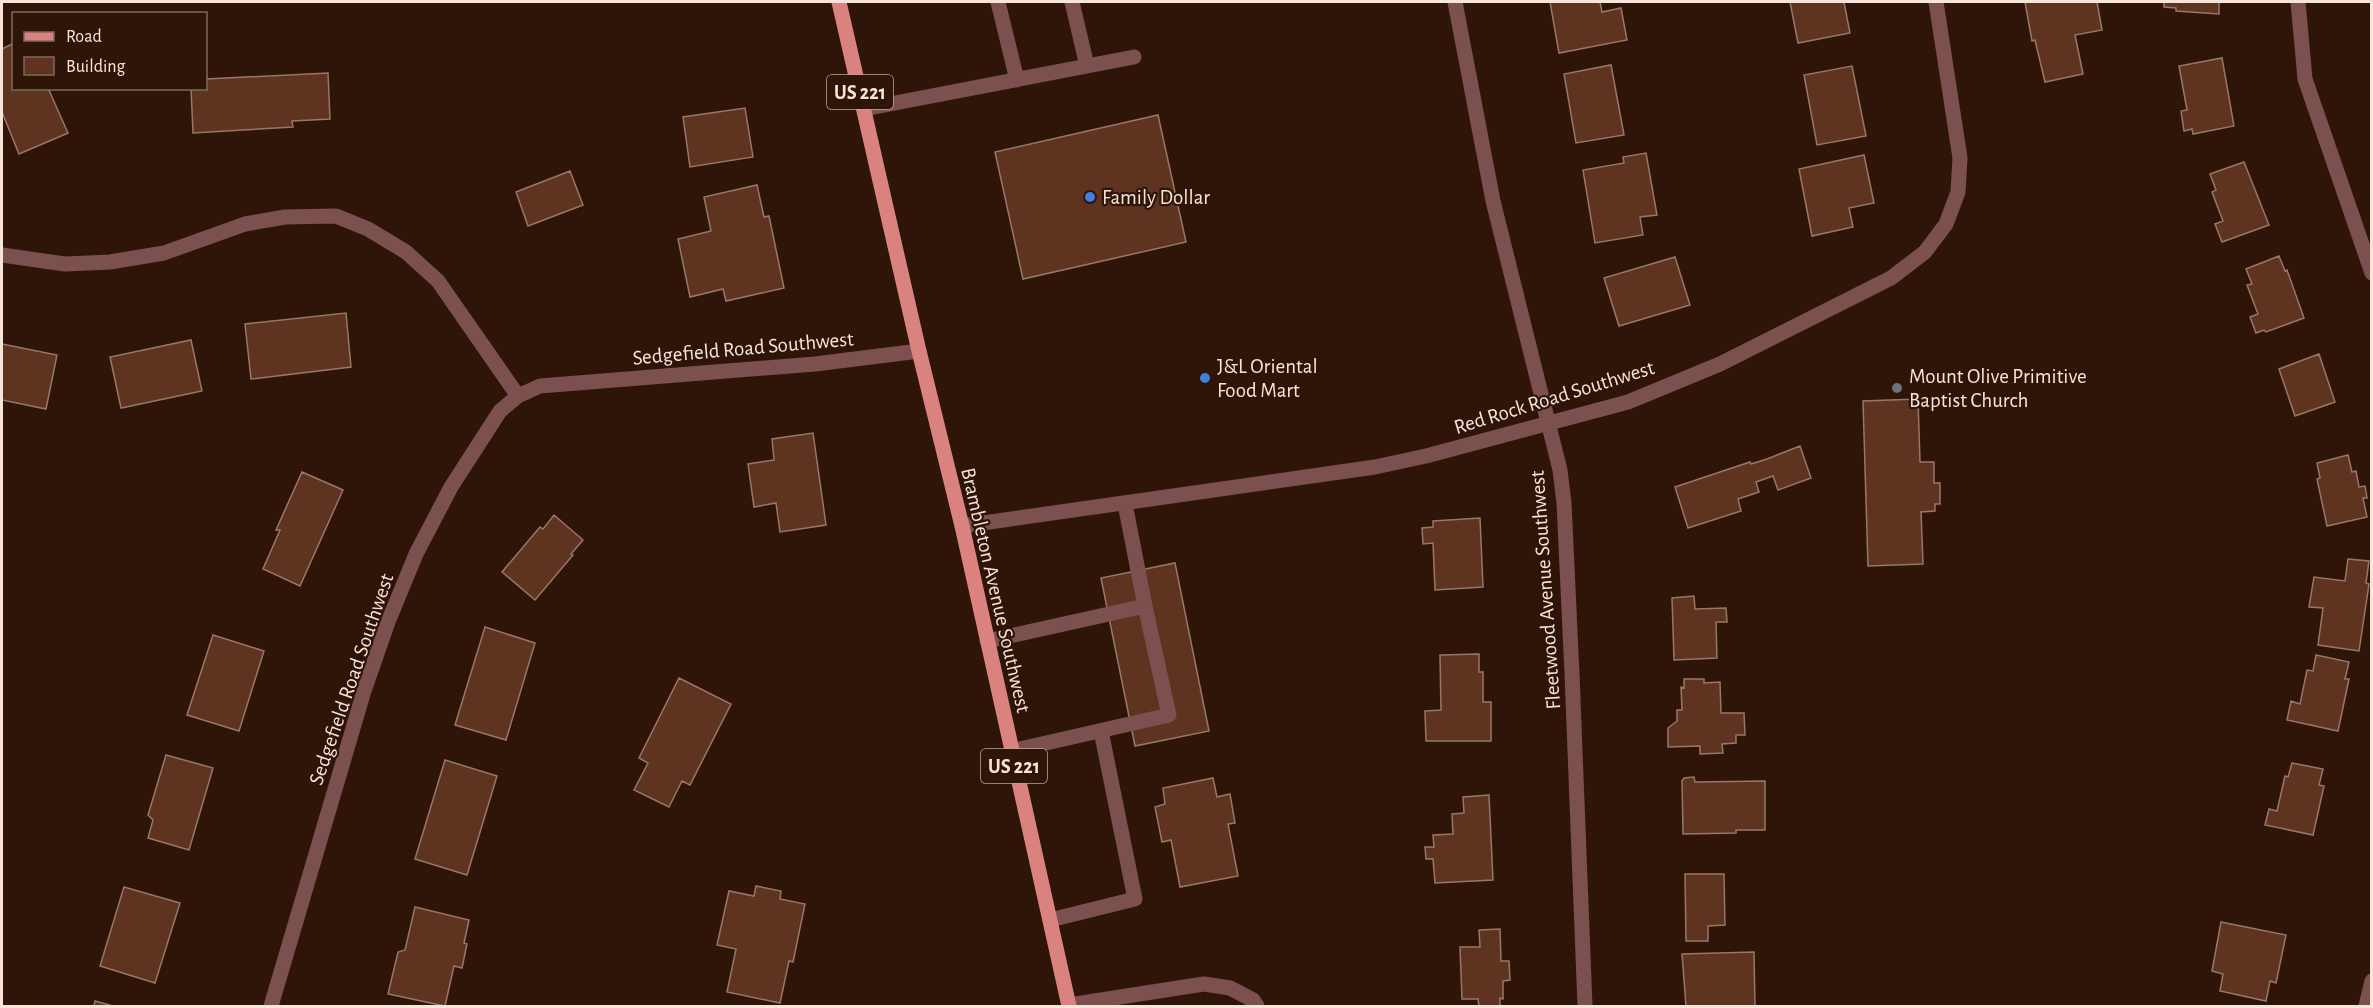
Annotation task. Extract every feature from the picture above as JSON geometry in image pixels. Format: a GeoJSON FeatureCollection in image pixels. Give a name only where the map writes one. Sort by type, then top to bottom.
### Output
{"type":"FeatureCollection","features":[{"type":"Feature","properties":{"kind":"main road","name":"US 221"},"geometry":{"type":"LineString","coordinates":[[839,2],[864,109]]}},
{"type":"Feature","properties":{"kind":"main road","name":"Brambleton Avenue Southwest"},"geometry":{"type":"LineString","coordinates":[[864,109],[918,351],[962,526],[1069,1006]]}},
{"type":"Feature","properties":{"kind":"street"},"geometry":{"type":"LineString","coordinates":[[998,2],[1017,80]]}},
{"type":"Feature","properties":{"kind":"street"},"geometry":{"type":"LineString","coordinates":[[1072,2],[1087,66]]}},
{"type":"Feature","properties":{"kind":"street","name":"Fleetwood Avenue Southwest"},"geometry":{"type":"LineString","coordinates":[[1455,2],[1493,201],[1560,470],[1564,503],[1585,1006]]}},
{"type":"Feature","properties":{"kind":"street","name":"Red Rock Road Southwest"},"geometry":{"type":"LineString","coordinates":[[962,526],[1375,467],[1548,424],[1628,402],[1720,364],[1891,278],[1924,252],[1946,224],[1958,192],[1960,158],[1936,2]]}},
{"type":"Feature","properties":{"kind":"street"},"geometry":{"type":"LineString","coordinates":[[2298,2],[2305,79],[2372,273]]}},
{"type":"Feature","properties":{"kind":"street"},"geometry":{"type":"LineString","coordinates":[[864,109],[1134,57]]}},
{"type":"Feature","properties":{"kind":"street"},"geometry":{"type":"LineString","coordinates":[[2,255],[65,264],[110,262],[164,253],[245,224],[285,217],[336,216],[368,229],[406,252],[438,281],[518,396]]}},
{"type":"Feature","properties":{"kind":"street","name":"Sedgefield Road Southwest"},"geometry":{"type":"LineString","coordinates":[[271,1006],[361,702],[388,622],[416,554],[451,487],[500,411],[518,396],[540,386],[815,364],[918,351]]}},
{"type":"Feature","properties":{"kind":"street"},"geometry":{"type":"LineString","coordinates":[[1011,751],[1169,715],[1125,504]]}},
{"type":"Feature","properties":{"kind":"street"},"geometry":{"type":"LineString","coordinates":[[987,641],[1145,606]]}},
{"type":"Feature","properties":{"kind":"street"},"geometry":{"type":"LineString","coordinates":[[1050,920],[1135,899],[1101,731]]}},
{"type":"Feature","properties":{"kind":"street"},"geometry":{"type":"LineString","coordinates":[[2366,1006],[2372,981]]}},
{"type":"Feature","properties":{"kind":"street"},"geometry":{"type":"LineString","coordinates":[[1069,1006],[1204,984],[1230,988],[1253,1000],[1257,1006]]}},
{"type":"Feature","properties":{"kind":"building"},"geometry":{"type":"Polygon","coordinates":[[[1550,2],[1600,2],[1602,12],[1621,8],[1627,40],[1559,53],[1550,2]]]}},
{"type":"Feature","properties":{"kind":"building"},"geometry":{"type":"Polygon","coordinates":[[[1790,2],[1844,2],[1850,33],[1798,43],[1790,2]]]}},
{"type":"Feature","properties":{"kind":"building"},"geometry":{"type":"Polygon","coordinates":[[[2025,2],[2097,2],[2102,30],[2075,35],[2083,74],[2045,82],[2035,40],[2032,41],[2025,2]]]}},
{"type":"Feature","properties":{"kind":"building"},"geometry":{"type":"Polygon","coordinates":[[[2164,2],[2219,2],[2219,14],[2176,11],[2176,8],[2164,7],[2164,2]]]}},
{"type":"Feature","properties":{"kind":"building"},"geometry":{"type":"Polygon","coordinates":[[[12,44],[12,90],[49,90],[68,133],[19,154],[2,112],[2,49],[12,44]]]}},
{"type":"Feature","properties":{"kind":"building"},"geometry":{"type":"Polygon","coordinates":[[[2222,58],[2234,126],[2193,134],[2192,129],[2184,131],[2181,111],[2187,110],[2179,66],[2222,58]]]}},
{"type":"Feature","properties":{"kind":"building"},"geometry":{"type":"Polygon","coordinates":[[[1611,65],[1624,135],[1576,143],[1564,74],[1611,65]]]}},
{"type":"Feature","properties":{"kind":"building"},"geometry":{"type":"Polygon","coordinates":[[[1852,66],[1866,136],[1817,145],[1804,75],[1852,66]]]}},
{"type":"Feature","properties":{"kind":"building"},"geometry":{"type":"Polygon","coordinates":[[[328,73],[330,119],[292,121],[293,127],[193,133],[191,90],[207,90],[207,79],[328,73]]]}},
{"type":"Feature","properties":{"kind":"building"},"geometry":{"type":"Polygon","coordinates":[[[745,108],[753,157],[690,167],[683,117],[745,108]]]}},
{"type":"Feature","properties":{"kind":"building","name":"Family Dollar"},"geometry":{"type":"Polygon","coordinates":[[[1158,115],[1186,242],[1023,279],[995,152],[1158,115]]]}},
{"type":"Feature","properties":{"kind":"building"},"geometry":{"type":"Polygon","coordinates":[[[1646,153],[1657,215],[1640,217],[1643,235],[1595,243],[1583,170],[1624,163],[1623,157],[1646,153]]]}},
{"type":"Feature","properties":{"kind":"building"},"geometry":{"type":"Polygon","coordinates":[[[1864,155],[1874,203],[1849,208],[1853,227],[1812,236],[1799,169],[1864,155]]]}},
{"type":"Feature","properties":{"kind":"building"},"geometry":{"type":"Polygon","coordinates":[[[2244,162],[2269,225],[2222,242],[2215,224],[2223,221],[2212,192],[2216,190],[2210,174],[2244,162]]]}},
{"type":"Feature","properties":{"kind":"building"},"geometry":{"type":"Polygon","coordinates":[[[570,171],[583,205],[528,226],[516,192],[570,171]]]}},
{"type":"Feature","properties":{"kind":"building"},"geometry":{"type":"Polygon","coordinates":[[[757,185],[764,217],[769,216],[784,288],[726,301],[723,289],[690,297],[678,239],[711,231],[704,197],[757,185]]]}},
{"type":"Feature","properties":{"kind":"building"},"geometry":{"type":"Polygon","coordinates":[[[2279,256],[2285,271],[2287,270],[2304,318],[2266,332],[2264,330],[2256,333],[2250,317],[2258,314],[2247,285],[2252,284],[2246,269],[2279,256]]]}},
{"type":"Feature","properties":{"kind":"building"},"geometry":{"type":"Polygon","coordinates":[[[1675,257],[1690,305],[1619,326],[1604,278],[1675,257]]]}},
{"type":"Feature","properties":{"kind":"building"},"geometry":{"type":"Polygon","coordinates":[[[346,313],[351,367],[251,379],[245,324],[346,313]]]}},
{"type":"Feature","properties":{"kind":"building"},"geometry":{"type":"Polygon","coordinates":[[[191,340],[202,391],[121,408],[110,357],[191,340]]]}},
{"type":"Feature","properties":{"kind":"building"},"geometry":{"type":"Polygon","coordinates":[[[2,344],[57,355],[46,409],[2,400],[2,344]]]}},
{"type":"Feature","properties":{"kind":"building"},"geometry":{"type":"Polygon","coordinates":[[[2319,354],[2335,402],[2295,416],[2279,369],[2319,354]]]}},
{"type":"Feature","properties":{"kind":"building"},"geometry":{"type":"Polygon","coordinates":[[[1918,399],[1920,462],[1934,462],[1934,483],[1940,483],[1940,504],[1935,504],[1935,511],[1921,512],[1923,564],[1868,566],[1863,401],[1918,399]]]}},
{"type":"Feature","properties":{"kind":"building"},"geometry":{"type":"Polygon","coordinates":[[[813,433],[826,525],[780,532],[776,503],[754,507],[748,464],[774,460],[772,439],[813,433]]]}},
{"type":"Feature","properties":{"kind":"building"},"geometry":{"type":"Polygon","coordinates":[[[1800,446],[1811,478],[1778,490],[1773,476],[1756,482],[1759,492],[1738,499],[1741,511],[1688,528],[1675,487],[1750,462],[1751,464],[1767,459],[1800,446]]]}},
{"type":"Feature","properties":{"kind":"building"},"geometry":{"type":"Polygon","coordinates":[[[2348,455],[2352,472],[2356,471],[2359,487],[2365,486],[2367,498],[2363,498],[2367,517],[2327,526],[2317,479],[2320,478],[2317,463],[2348,455]]]}},
{"type":"Feature","properties":{"kind":"building"},"geometry":{"type":"Polygon","coordinates":[[[302,472],[343,490],[300,586],[263,569],[280,530],[276,530],[302,472]]]}},
{"type":"Feature","properties":{"kind":"building"},"geometry":{"type":"Polygon","coordinates":[[[554,515],[583,540],[535,600],[502,572],[540,527],[543,529],[554,515]]]}},
{"type":"Feature","properties":{"kind":"building"},"geometry":{"type":"Polygon","coordinates":[[[1480,518],[1483,587],[1435,590],[1433,543],[1423,544],[1422,528],[1433,527],[1433,521],[1480,518]]]}},
{"type":"Feature","properties":{"kind":"building"},"geometry":{"type":"Polygon","coordinates":[[[2348,559],[2369,561],[2366,583],[2369,584],[2359,651],[2318,645],[2323,608],[2309,607],[2314,577],[2345,581],[2348,559]]]}},
{"type":"Feature","properties":{"kind":"building"},"geometry":{"type":"Polygon","coordinates":[[[1175,563],[1209,731],[1135,746],[1101,578],[1175,563]]]}},
{"type":"Feature","properties":{"kind":"building"},"geometry":{"type":"Polygon","coordinates":[[[1694,596],[1695,609],[1726,608],[1727,622],[1716,622],[1717,658],[1674,660],[1672,598],[1694,596]]]}},
{"type":"Feature","properties":{"kind":"building"},"geometry":{"type":"Polygon","coordinates":[[[485,627],[535,643],[506,740],[455,725],[485,627]]]}},
{"type":"Feature","properties":{"kind":"building"},"geometry":{"type":"Polygon","coordinates":[[[213,635],[264,651],[239,731],[187,715],[213,635]]]}},
{"type":"Feature","properties":{"kind":"building"},"geometry":{"type":"Polygon","coordinates":[[[1479,654],[1479,672],[1483,672],[1483,702],[1491,702],[1491,741],[1426,741],[1425,711],[1441,710],[1440,655],[1479,654]]]}},
{"type":"Feature","properties":{"kind":"building"},"geometry":{"type":"Polygon","coordinates":[[[2316,655],[2349,662],[2345,679],[2349,679],[2338,731],[2287,720],[2291,701],[2300,704],[2307,670],[2313,671],[2316,655]]]}},
{"type":"Feature","properties":{"kind":"building"},"geometry":{"type":"Polygon","coordinates":[[[679,678],[731,704],[690,785],[682,781],[669,807],[634,790],[648,763],[639,758],[679,678]]]}},
{"type":"Feature","properties":{"kind":"building"},"geometry":{"type":"Polygon","coordinates":[[[1684,679],[1704,679],[1704,683],[1720,682],[1721,713],[1744,713],[1745,735],[1736,735],[1736,743],[1722,744],[1723,753],[1700,754],[1700,746],[1668,747],[1668,728],[1677,721],[1677,710],[1682,710],[1681,687],[1684,688],[1684,679]]]}},
{"type":"Feature","properties":{"kind":"building"},"geometry":{"type":"Polygon","coordinates":[[[166,755],[213,768],[189,850],[148,838],[153,820],[148,815],[166,755]]]}},
{"type":"Feature","properties":{"kind":"building"},"geometry":{"type":"Polygon","coordinates":[[[445,760],[497,776],[467,875],[415,859],[445,760]]]}},
{"type":"Feature","properties":{"kind":"building"},"geometry":{"type":"Polygon","coordinates":[[[2292,763],[2323,769],[2319,785],[2324,786],[2313,835],[2265,825],[2269,809],[2277,811],[2285,776],[2288,777],[2292,763]]]}},
{"type":"Feature","properties":{"kind":"building"},"geometry":{"type":"Polygon","coordinates":[[[1694,777],[1695,782],[1765,781],[1765,830],[1683,834],[1682,781],[1684,778],[1694,777]]]}},
{"type":"Feature","properties":{"kind":"building"},"geometry":{"type":"Polygon","coordinates":[[[1213,778],[1217,797],[1230,794],[1235,823],[1228,824],[1238,876],[1180,887],[1171,840],[1162,842],[1155,807],[1165,804],[1163,788],[1213,778]]]}},
{"type":"Feature","properties":{"kind":"building"},"geometry":{"type":"Polygon","coordinates":[[[1489,795],[1493,880],[1435,883],[1433,859],[1426,859],[1425,847],[1434,847],[1433,835],[1453,834],[1452,814],[1464,813],[1463,797],[1489,795]]]}},
{"type":"Feature","properties":{"kind":"building"},"geometry":{"type":"Polygon","coordinates":[[[1685,874],[1724,874],[1725,925],[1708,926],[1708,941],[1686,941],[1685,874]]]}},
{"type":"Feature","properties":{"kind":"building"},"geometry":{"type":"Polygon","coordinates":[[[756,886],[781,891],[780,899],[805,904],[793,962],[789,961],[780,1003],[727,992],[736,949],[717,945],[729,891],[754,896],[756,886]]]}},
{"type":"Feature","properties":{"kind":"building"},"geometry":{"type":"Polygon","coordinates":[[[124,887],[180,903],[155,983],[100,966],[124,887]]]}},
{"type":"Feature","properties":{"kind":"building"},"geometry":{"type":"Polygon","coordinates":[[[415,907],[469,920],[462,968],[454,966],[445,1006],[388,994],[398,952],[405,950],[415,907]]]}},
{"type":"Feature","properties":{"kind":"building"},"geometry":{"type":"Polygon","coordinates":[[[2221,922],[2286,935],[2276,983],[2270,981],[2266,1001],[2220,991],[2223,974],[2212,971],[2221,922]]]}},
{"type":"Feature","properties":{"kind":"building"},"geometry":{"type":"Polygon","coordinates":[[[1500,929],[1501,961],[1509,961],[1510,980],[1503,981],[1503,999],[1500,998],[1502,1006],[1479,1006],[1478,999],[1462,999],[1460,947],[1480,947],[1479,930],[1500,929]]]}},
{"type":"Feature","properties":{"kind":"building"},"geometry":{"type":"Polygon","coordinates":[[[1754,952],[1755,1006],[1686,1006],[1682,954],[1754,952]]]}},
{"type":"Feature","properties":{"kind":"building"},"geometry":{"type":"Polygon","coordinates":[[[95,1001],[113,1006],[94,1006],[95,1001]]]}},
{"type":"Feature","properties":{"kind":"place","name":"Family Dollar"},"geometry":{"type":"Point","coordinates":[1090,197]}},
{"type":"Feature","properties":{"kind":"place","name":"J&L Oriental Food Mart"},"geometry":{"type":"Point","coordinates":[1205,378]}},
{"type":"Feature","properties":{"kind":"place","name":"Mount Olive Primitive Baptist Church"},"geometry":{"type":"Point","coordinates":[1897,388]}}]}
